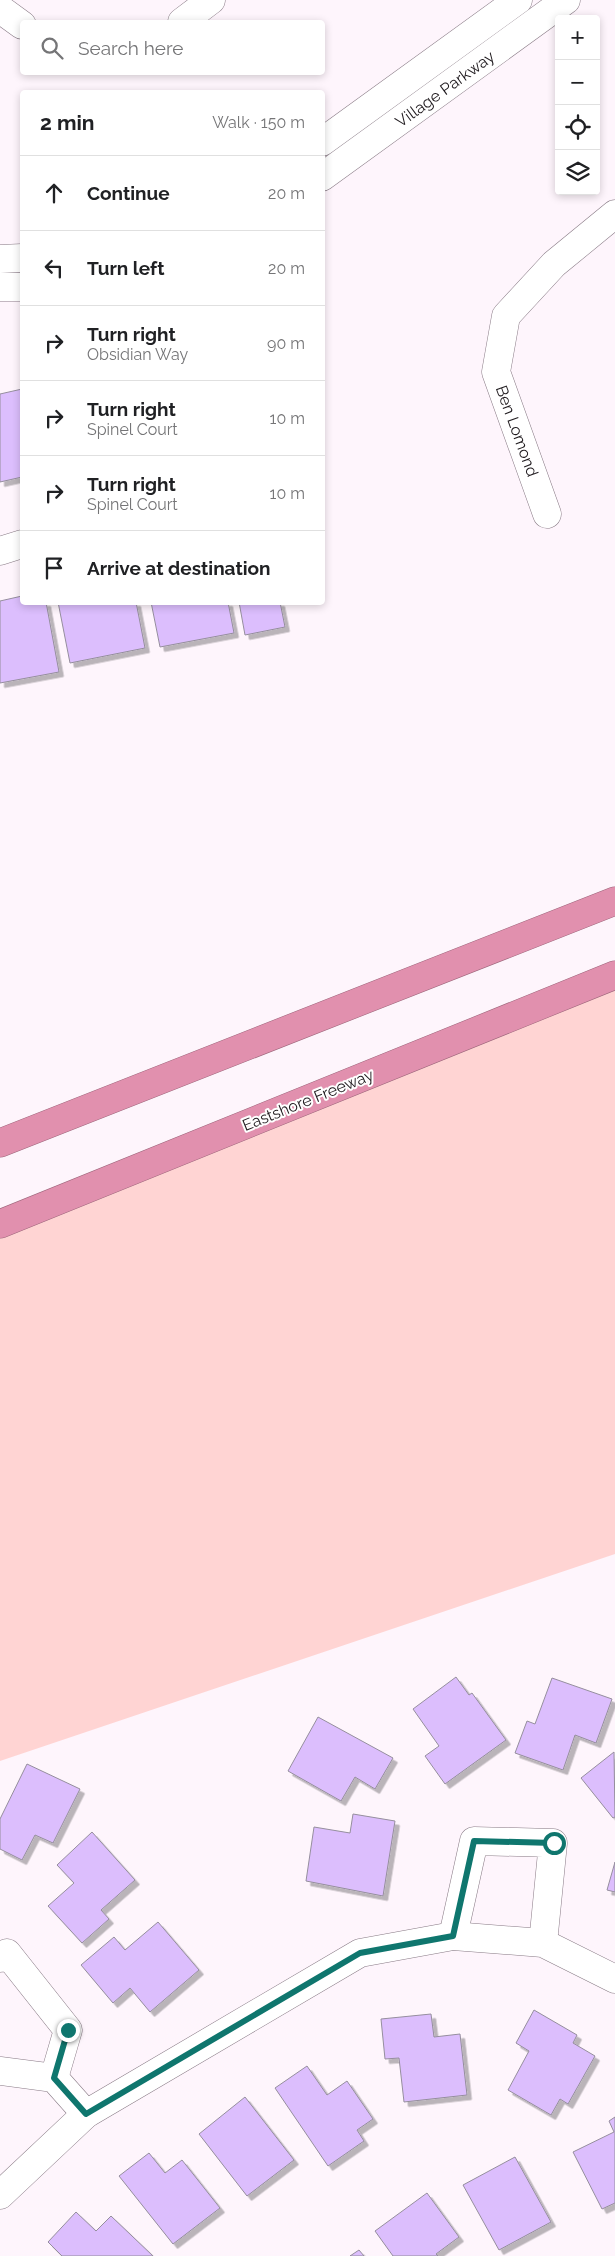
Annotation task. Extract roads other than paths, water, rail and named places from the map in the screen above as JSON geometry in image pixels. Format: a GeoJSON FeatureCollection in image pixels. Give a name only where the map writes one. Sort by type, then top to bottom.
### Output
{"type":"FeatureCollection","features":[{"type":"Feature","properties":{"kind":"highway"},"geometry":{"type":"LineString","coordinates":[[0,1143],[615,901]]}},
{"type":"Feature","properties":{"kind":"highway","name":"Eastshore Freeway"},"geometry":{"type":"LineString","coordinates":[[0,1224],[615,975]]}},
{"type":"Feature","properties":{"kind":"street"},"geometry":{"type":"LineString","coordinates":[[185,20],[211,0]]}},
{"type":"Feature","properties":{"kind":"street","name":"Village Parkway"},"geometry":{"type":"LineString","coordinates":[[325,140],[518,0]]}},
{"type":"Feature","properties":{"kind":"street","name":"Village Parkway"},"geometry":{"type":"LineString","coordinates":[[325,175],[566,0]]}},
{"type":"Feature","properties":{"kind":"street"},"geometry":{"type":"LineString","coordinates":[[0,9],[20,24]]}},
{"type":"Feature","properties":{"kind":"street","name":"Ben Lomond"},"geometry":{"type":"LineString","coordinates":[[547,514],[496,372],[506,316],[554,264],[615,214]]}},
{"type":"Feature","properties":{"kind":"street"},"geometry":{"type":"LineString","coordinates":[[0,259],[20,258]]}},
{"type":"Feature","properties":{"kind":"street"},"geometry":{"type":"LineString","coordinates":[[0,287],[20,287]]}},
{"type":"Feature","properties":{"kind":"street"},"geometry":{"type":"LineString","coordinates":[[0,551],[20,545]]}},
{"type":"Feature","properties":{"kind":"street"},"geometry":{"type":"LineString","coordinates":[[453,1936],[474,1841],[554,1843],[543,1943]]}},
{"type":"Feature","properties":{"kind":"street"},"geometry":{"type":"LineString","coordinates":[[0,2195],[86,2114],[360,1953],[453,1936],[543,1943],[615,1979]]}},
{"type":"Feature","properties":{"kind":"street"},"geometry":{"type":"LineString","coordinates":[[0,1958],[6,1953],[68,2030],[54,2078]]}},
{"type":"Feature","properties":{"kind":"street"},"geometry":{"type":"LineString","coordinates":[[0,2072],[54,2078],[86,2114]]}}]}
